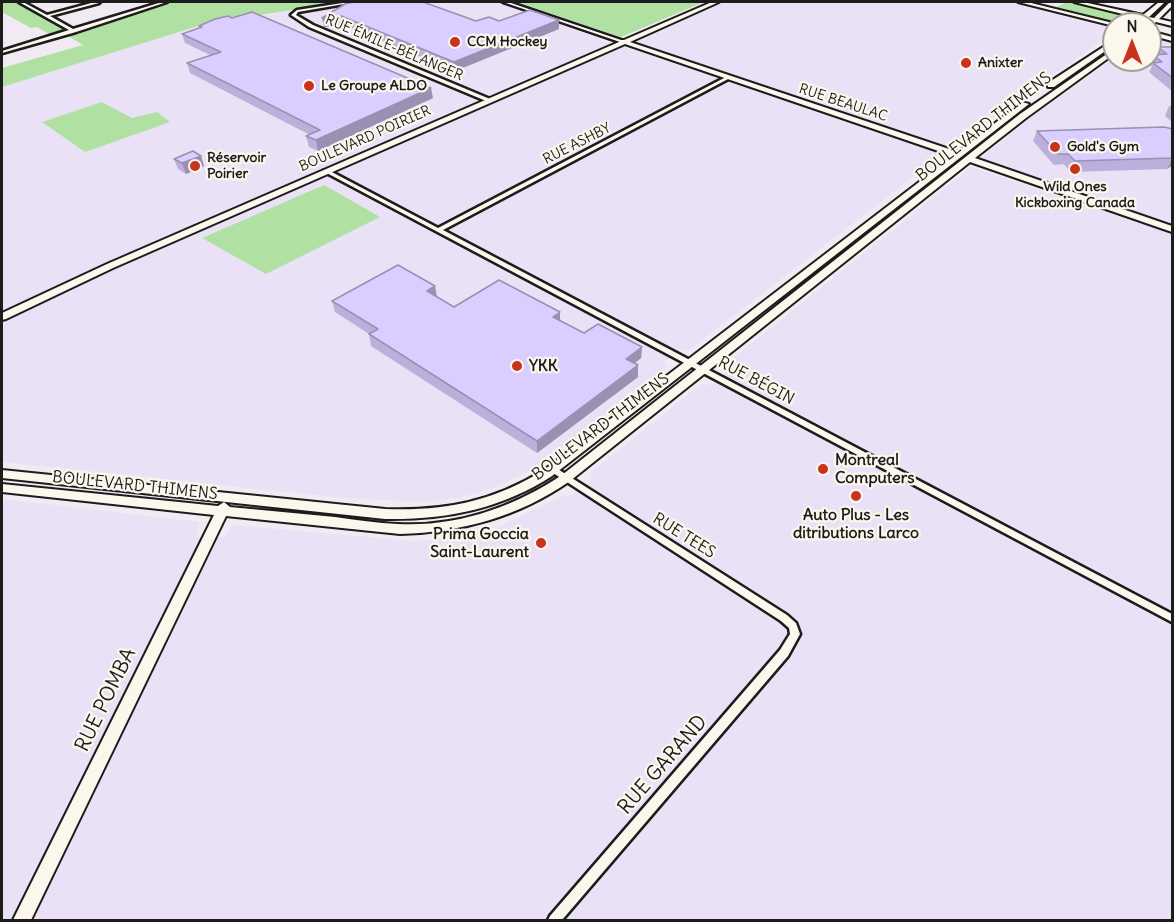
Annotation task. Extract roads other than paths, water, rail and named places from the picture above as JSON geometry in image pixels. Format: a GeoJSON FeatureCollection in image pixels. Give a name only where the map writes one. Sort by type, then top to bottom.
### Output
{"type":"FeatureCollection","features":[{"type":"Feature","properties":{"kind":"street"},"geometry":{"type":"LineString","coordinates":[[21,2],[74,30]]}},
{"type":"Feature","properties":{"kind":"street"},"geometry":{"type":"LineString","coordinates":[[47,16],[96,2]]}},
{"type":"Feature","properties":{"kind":"street"},"geometry":{"type":"LineString","coordinates":[[2,52],[165,2]]}},
{"type":"Feature","properties":{"kind":"street","name":"RUE ÉMILE-BÉLANGER"},"geometry":{"type":"LineString","coordinates":[[354,2],[297,11],[293,15],[310,26],[488,100]]}},
{"type":"Feature","properties":{"kind":"street","name":"RUE BEAULAC"},"geometry":{"type":"LineString","coordinates":[[505,2],[1173,229]]}},
{"type":"Feature","properties":{"kind":"street","name":"BOULEVARD POIRIER"},"geometry":{"type":"LineString","coordinates":[[2,315],[710,2]]}},
{"type":"Feature","properties":{"kind":"street","name":"BOULEVARD POIRIER"},"geometry":{"type":"LineString","coordinates":[[673,19],[716,2]]}},
{"type":"Feature","properties":{"kind":"street"},"geometry":{"type":"LineString","coordinates":[[1021,2],[1102,21]]}},
{"type":"Feature","properties":{"kind":"street"},"geometry":{"type":"LineString","coordinates":[[1050,9],[1060,2]]}},
{"type":"Feature","properties":{"kind":"street"},"geometry":{"type":"LineString","coordinates":[[1077,2],[1120,12]]}},
{"type":"Feature","properties":{"kind":"street"},"geometry":{"type":"LineString","coordinates":[[1162,14],[1173,3]]}},
{"type":"Feature","properties":{"kind":"street","name":"BOULEVARD THIMENS"},"geometry":{"type":"LineString","coordinates":[[2,488],[385,514],[436,514],[499,499],[536,482],[958,155],[1102,50]]}},
{"type":"Feature","properties":{"kind":"street","name":"BOULEVARD THIMENS"},"geometry":{"type":"LineString","coordinates":[[2,474],[378,528],[433,528],[468,522],[506,511],[535,498],[566,478],[1041,102],[1102,59]]}},
{"type":"Feature","properties":{"kind":"street","name":"RUE ASHBY"},"geometry":{"type":"LineString","coordinates":[[438,230],[728,78]]}},
{"type":"Feature","properties":{"kind":"street","name":"RUE BÉGIN"},"geometry":{"type":"LineString","coordinates":[[326,171],[1173,618]]}},
{"type":"Feature","properties":{"kind":"street"},"geometry":{"type":"LineString","coordinates":[[807,272],[819,278]]}},
{"type":"Feature","properties":{"kind":"street"},"geometry":{"type":"LineString","coordinates":[[752,315],[765,320]]}},
{"type":"Feature","properties":{"kind":"street","name":"RUE TEES"},"geometry":{"type":"LineString","coordinates":[[553,469],[777,613],[789,622],[795,631]]}},
{"type":"Feature","properties":{"kind":"street","name":"RUE POMBA"},"geometry":{"type":"LineString","coordinates":[[22,921],[226,505]]}},
{"type":"Feature","properties":{"kind":"street","name":"RUE GARAND"},"geometry":{"type":"LineString","coordinates":[[554,921],[784,653],[794,639],[795,631]]}},
{"type":"Feature","properties":{"kind":"place","name":"CCM Hockey"},"geometry":{"type":"Point","coordinates":[455,42]}},
{"type":"Feature","properties":{"kind":"place","name":"Anixter"},"geometry":{"type":"Point","coordinates":[966,63]}},
{"type":"Feature","properties":{"kind":"place","name":"Le Groupe ALDO"},"geometry":{"type":"Point","coordinates":[309,86]}},
{"type":"Feature","properties":{"kind":"place","name":"Gold's Gym"},"geometry":{"type":"Point","coordinates":[1055,147]}},
{"type":"Feature","properties":{"kind":"place","name":"Réservoir Poirier"},"geometry":{"type":"Point","coordinates":[195,166]}},
{"type":"Feature","properties":{"kind":"place","name":"Wild Ones Kickboxing Canada"},"geometry":{"type":"Point","coordinates":[1075,169]}},
{"type":"Feature","properties":{"kind":"place","name":"YKK"},"geometry":{"type":"Point","coordinates":[517,366]}},
{"type":"Feature","properties":{"kind":"place","name":"Montreal Computers"},"geometry":{"type":"Point","coordinates":[823,469]}},
{"type":"Feature","properties":{"kind":"place","name":"Auto Plus - Les ditributions Larco"},"geometry":{"type":"Point","coordinates":[856,496]}},
{"type":"Feature","properties":{"kind":"place","name":"Prima Goccia Saint-Laurent"},"geometry":{"type":"Point","coordinates":[541,543]}}]}
